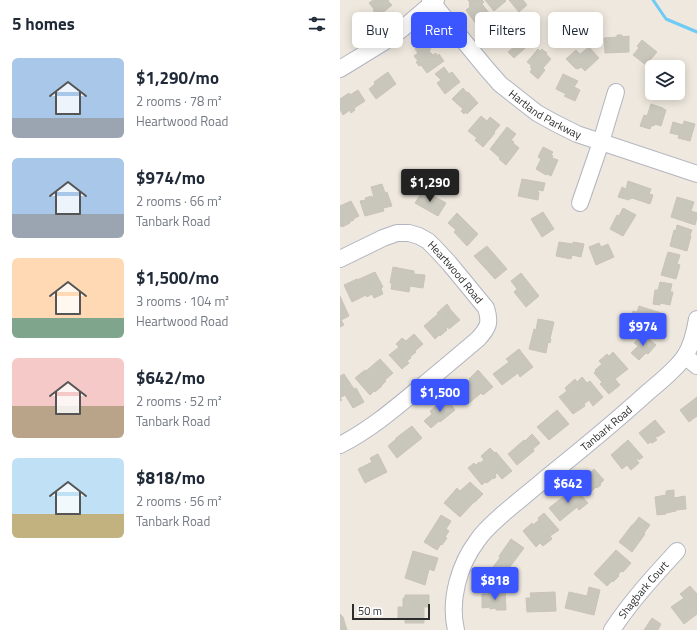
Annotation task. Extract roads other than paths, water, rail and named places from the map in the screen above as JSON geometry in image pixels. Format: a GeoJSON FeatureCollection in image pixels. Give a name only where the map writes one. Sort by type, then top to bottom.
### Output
{"type":"FeatureCollection","features":[{"type":"Feature","properties":{"kind":"street"},"geometry":{"type":"LineString","coordinates":[[340,69],[402,29],[433,1]]}},
{"type":"Feature","properties":{"kind":"street","name":"Hartland Parkway"},"geometry":{"type":"LineString","coordinates":[[433,1],[500,84],[537,113],[577,134],[697,174]]}},
{"type":"Feature","properties":{"kind":"street"},"geometry":{"type":"LineString","coordinates":[[580,203],[616,92]]}},
{"type":"Feature","properties":{"kind":"street","name":"Heartwood Road"},"geometry":{"type":"LineString","coordinates":[[340,259],[383,238],[397,233],[419,236],[428,241],[449,263],[486,308],[489,317],[488,325],[478,339],[391,412],[369,428],[340,445]]}},
{"type":"Feature","properties":{"kind":"street","name":"Tanbark Road"},"geometry":{"type":"LineString","coordinates":[[456,630],[454,608],[460,576],[464,562],[484,531],[666,376],[684,356],[691,343],[697,319]]}},
{"type":"Feature","properties":{"kind":"street"},"geometry":{"type":"LineString","coordinates":[[684,356],[697,366]]}},
{"type":"Feature","properties":{"kind":"street","name":"Shagbark Court"},"geometry":{"type":"LineString","coordinates":[[612,630],[638,593],[677,551]]}},
{"type":"Feature","properties":{"kind":"waterway"},"geometry":{"type":"LineString","coordinates":[[653,0],[666,19],[697,32]]}}]}
